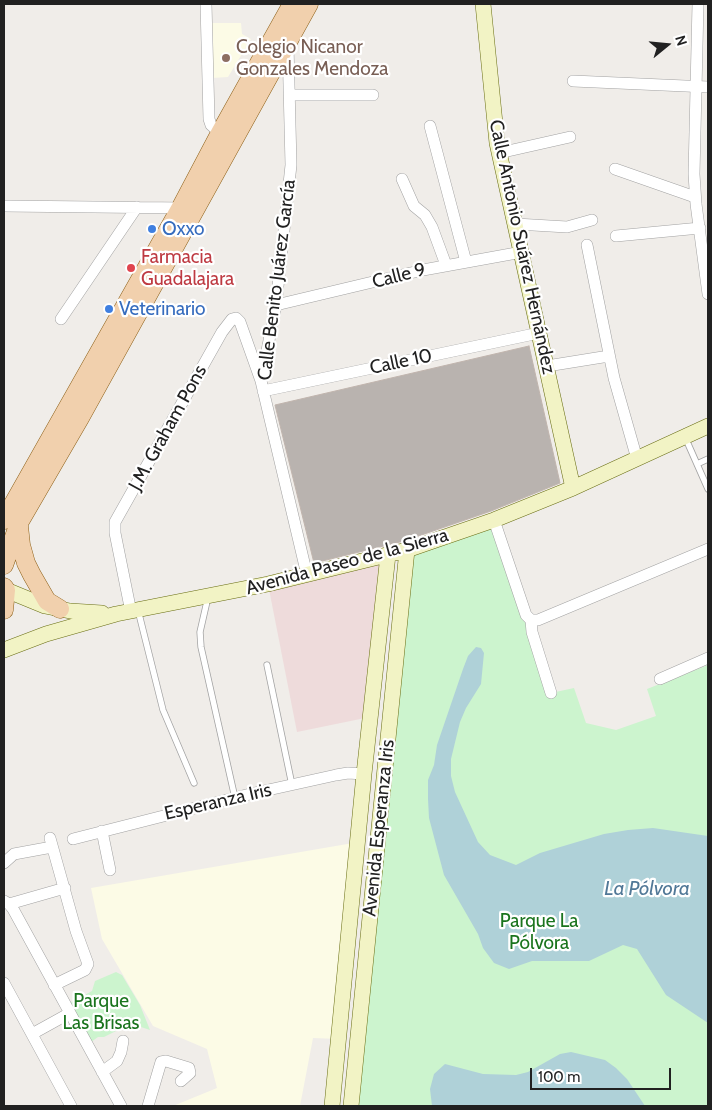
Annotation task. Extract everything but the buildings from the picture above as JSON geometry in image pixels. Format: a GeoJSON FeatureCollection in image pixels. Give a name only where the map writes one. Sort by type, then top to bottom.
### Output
{"type":"FeatureCollection","features":[{"type":"Feature","properties":{"kind":"main road"},"geometry":{"type":"LineString","coordinates":[[188,208],[220,133],[292,4]]}},
{"type":"Feature","properties":{"kind":"main road"},"geometry":{"type":"LineString","coordinates":[[4,565],[12,520],[80,418],[188,208],[309,4]]}},
{"type":"Feature","properties":{"kind":"main road"},"geometry":{"type":"LineString","coordinates":[[12,520],[19,530],[26,562],[47,601],[60,609]]}},
{"type":"Feature","properties":{"kind":"main road"},"geometry":{"type":"LineString","coordinates":[[4,610],[5,588]]}},
{"type":"Feature","properties":{"kind":"street"},"geometry":{"type":"LineString","coordinates":[[206,4],[209,118],[210,124],[220,133]]}},
{"type":"Feature","properties":{"kind":"street","name":"Calle Antonio Suárez Hernández"},"geometry":{"type":"LineString","coordinates":[[483,4],[493,116],[499,153],[573,488]]}},
{"type":"Feature","properties":{"kind":"street"},"geometry":{"type":"LineString","coordinates":[[698,4],[703,87],[694,174],[695,197],[708,294]]}},
{"type":"Feature","properties":{"kind":"street","name":"Calle Benito Juárez García"},"geometry":{"type":"LineString","coordinates":[[288,41],[291,165],[276,305],[262,386],[306,575]]}},
{"type":"Feature","properties":{"kind":"street"},"geometry":{"type":"LineString","coordinates":[[573,81],[703,87]]}},
{"type":"Feature","properties":{"kind":"street"},"geometry":{"type":"LineString","coordinates":[[290,95],[373,95]]}},
{"type":"Feature","properties":{"kind":"street"},"geometry":{"type":"LineString","coordinates":[[430,126],[466,262]]}},
{"type":"Feature","properties":{"kind":"street"},"geometry":{"type":"LineString","coordinates":[[499,153],[570,137]]}},
{"type":"Feature","properties":{"kind":"street"},"geometry":{"type":"LineString","coordinates":[[615,169],[695,197]]}},
{"type":"Feature","properties":{"kind":"street"},"geometry":{"type":"LineString","coordinates":[[402,179],[414,206],[423,213],[432,227],[446,265]]}},
{"type":"Feature","properties":{"kind":"street"},"geometry":{"type":"LineString","coordinates":[[4,206],[188,208]]}},
{"type":"Feature","properties":{"kind":"street"},"geometry":{"type":"LineString","coordinates":[[61,319],[137,207]]}},
{"type":"Feature","properties":{"kind":"street"},"geometry":{"type":"LineString","coordinates":[[516,224],[567,227],[592,220]]}},
{"type":"Feature","properties":{"kind":"street"},"geometry":{"type":"LineString","coordinates":[[616,236],[700,228]]}},
{"type":"Feature","properties":{"kind":"street"},"geometry":{"type":"LineString","coordinates":[[587,245],[609,356],[637,459]]}},
{"type":"Feature","properties":{"kind":"street","name":"Calle 9"},"geometry":{"type":"LineString","coordinates":[[276,305],[446,265],[522,252]]}},
{"type":"Feature","properties":{"kind":"street","name":"J.M. Graham Pons"},"geometry":{"type":"LineString","coordinates":[[135,611],[115,533],[115,522],[222,332],[232,319],[236,318],[240,322],[262,386]]}},
{"type":"Feature","properties":{"kind":"street","name":"Calle 10"},"geometry":{"type":"LineString","coordinates":[[262,386],[539,333]]}},
{"type":"Feature","properties":{"kind":"street"},"geometry":{"type":"LineString","coordinates":[[547,366],[609,356]]}},
{"type":"Feature","properties":{"kind":"street","name":"Avenida Paseo de la Sierra"},"geometry":{"type":"LineString","coordinates":[[4,650],[46,634],[116,614],[208,597],[407,550],[494,520],[573,488],[708,426]]}},
{"type":"Feature","properties":{"kind":"street"},"geometry":{"type":"LineString","coordinates":[[494,520],[526,615],[531,620],[532,632],[551,693]]}},
{"type":"Feature","properties":{"kind":"street"},"geometry":{"type":"LineString","coordinates":[[531,620],[538,620],[708,548]]}},
{"type":"Feature","properties":{"kind":"street","name":"Avenida Esperanza Iris"},"geometry":{"type":"LineString","coordinates":[[351,1106],[407,550]]}},
{"type":"Feature","properties":{"kind":"street","name":"Avenida Esperanza Iris"},"geometry":{"type":"LineString","coordinates":[[332,1106],[350,935],[364,774],[388,555]]}},
{"type":"Feature","properties":{"kind":"street","name":"Avenida Paseo de la Sierra"},"geometry":{"type":"LineString","coordinates":[[5,588],[45,606],[70,612],[116,614]]}},
{"type":"Feature","properties":{"kind":"street"},"geometry":{"type":"LineString","coordinates":[[660,679],[708,658]]}},
{"type":"Feature","properties":{"kind":"street","name":"Esperanza Iris"},"geometry":{"type":"LineString","coordinates":[[73,839],[235,798],[344,773],[364,774]]}},
{"type":"Feature","properties":{"kind":"street"},"geometry":{"type":"LineString","coordinates":[[102,831],[110,870]]}},
{"type":"Feature","properties":{"kind":"street"},"geometry":{"type":"LineString","coordinates":[[4,863],[14,854],[51,843],[73,921],[88,965],[85,970],[54,985]]}},
{"type":"Feature","properties":{"kind":"street"},"geometry":{"type":"LineString","coordinates":[[65,888],[6,903],[121,1106]]}},
{"type":"Feature","properties":{"kind":"street"},"geometry":{"type":"LineString","coordinates":[[350,935],[368,936]]}},
{"type":"Feature","properties":{"kind":"street"},"geometry":{"type":"LineString","coordinates":[[5,990],[32,1034],[71,1106]]}},
{"type":"Feature","properties":{"kind":"street"},"geometry":{"type":"LineString","coordinates":[[32,1034],[70,1014]]}},
{"type":"Feature","properties":{"kind":"street"},"geometry":{"type":"LineString","coordinates":[[102,1072],[117,1060],[123,1041]]}},
{"type":"Feature","properties":{"kind":"street"},"geometry":{"type":"LineString","coordinates":[[148,1106],[161,1062],[166,1061],[189,1068],[190,1073],[181,1081]]}},
{"type":"Feature","properties":{"kind":"lane"},"geometry":{"type":"LineString","coordinates":[[685,437],[708,489]]}},
{"type":"Feature","properties":{"kind":"lane"},"geometry":{"type":"LineString","coordinates":[[697,464],[708,459]]}},
{"type":"Feature","properties":{"kind":"lane"},"geometry":{"type":"LineString","coordinates":[[208,597],[200,632],[201,647],[235,798]]}},
{"type":"Feature","properties":{"kind":"lane"},"geometry":{"type":"LineString","coordinates":[[135,611],[163,710],[194,784]]}},
{"type":"Feature","properties":{"kind":"lane"},"geometry":{"type":"LineString","coordinates":[[267,665],[292,785]]}},
{"type":"Feature","properties":{"kind":"shaded area","name":"Colegio Nicanor Gonzales Mendoza"},"geometry":{"type":"Polygon","coordinates":[[[212,23],[241,23],[242,34],[251,39],[228,77],[212,78],[212,23]]]}},
{"type":"Feature","properties":{"kind":"shaded area"},"geometry":{"type":"Polygon","coordinates":[[[388,555],[370,717],[297,732],[268,584],[388,555]]]}},
{"type":"Feature","properties":{"kind":"shaded area"},"geometry":{"type":"Polygon","coordinates":[[[359,842],[339,1039],[313,1038],[300,1106],[173,1106],[217,1088],[207,1049],[153,1026],[102,939],[91,888],[359,842]]]}},
{"type":"Feature","properties":{"kind":"green space","name":"Parque La Pólvora"},"geometry":{"type":"Polygon","coordinates":[[[494,520],[551,693],[574,688],[586,723],[616,730],[656,716],[647,689],[708,665],[708,1106],[351,1106],[407,550],[494,520]]]}},
{"type":"Feature","properties":{"kind":"green space","name":"Parque Las Brisas"},"geometry":{"type":"Polygon","coordinates":[[[116,972],[122,975],[140,1005],[150,1030],[126,1022],[122,1028],[104,1037],[98,1037],[87,1045],[66,1005],[92,991],[95,981],[116,972]]]}},
{"type":"Feature","properties":{"kind":"water","name":"La Pólvora"},"geometry":{"type":"Polygon","coordinates":[[[476,647],[481,648],[484,653],[481,684],[466,708],[460,722],[451,759],[451,776],[455,792],[478,842],[490,855],[516,865],[540,853],[604,834],[628,830],[653,828],[708,836],[708,1023],[666,995],[637,949],[623,945],[589,961],[532,961],[509,969],[494,963],[483,948],[478,934],[444,875],[429,818],[428,799],[428,780],[434,765],[437,745],[468,656],[476,647]]]}},
{"type":"Feature","properties":{"kind":"water"},"geometry":{"type":"Polygon","coordinates":[[[571,1052],[605,1060],[616,1068],[627,1079],[645,1106],[432,1106],[430,1089],[434,1074],[445,1064],[483,1074],[516,1075],[528,1072],[560,1054],[571,1052]]]}},
{"type":"Feature","properties":{"kind":"place","name":"Colegio Nicanor Gonzales Mendoza"},"geometry":{"type":"Point","coordinates":[226,58]}},
{"type":"Feature","properties":{"kind":"place","name":"Oxxo"},"geometry":{"type":"Point","coordinates":[152,229]}},
{"type":"Feature","properties":{"kind":"place","name":"Farmacia Guadalajara"},"geometry":{"type":"Point","coordinates":[131,268]}},
{"type":"Feature","properties":{"kind":"place","name":"Veterinario"},"geometry":{"type":"Point","coordinates":[109,309]}}]}
